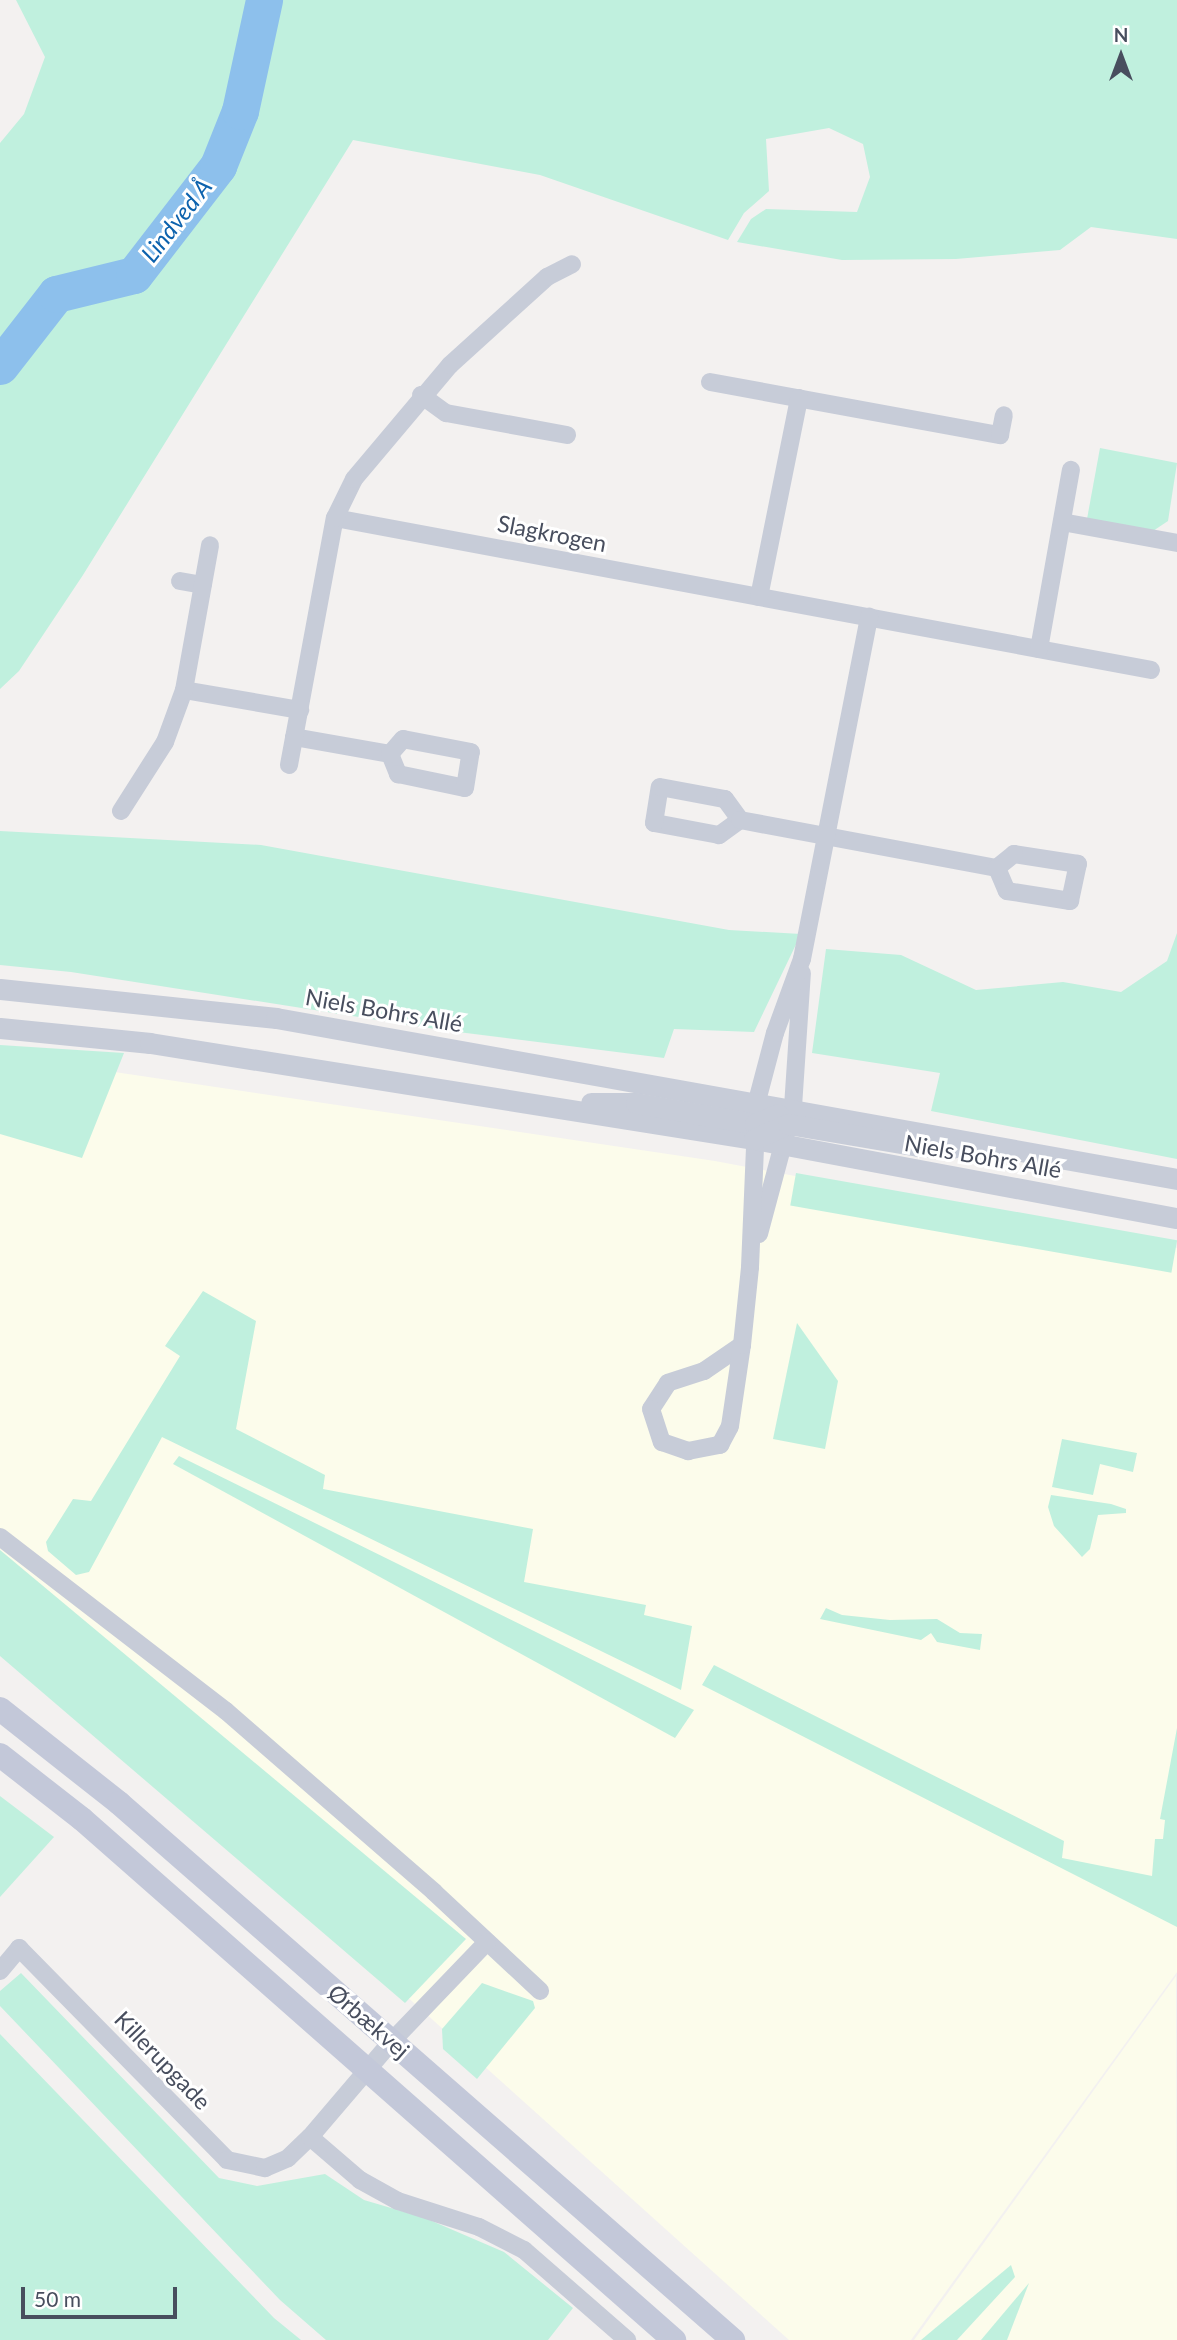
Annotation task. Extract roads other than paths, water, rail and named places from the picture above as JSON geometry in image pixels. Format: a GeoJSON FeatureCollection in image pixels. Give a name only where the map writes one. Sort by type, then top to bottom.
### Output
{"type":"FeatureCollection","features":[{"type":"Feature","properties":{"kind":"main road","name":"Ørbækvej"},"geometry":{"type":"LineString","coordinates":[[0,1709],[119,1802],[733,2340]]}},
{"type":"Feature","properties":{"kind":"main road","name":"Ørbækvej"},"geometry":{"type":"LineString","coordinates":[[0,1755],[82,1819],[674,2340]]}},
{"type":"Feature","properties":{"kind":"street"},"geometry":{"type":"LineString","coordinates":[[289,765],[335,518],[354,479],[421,395],[547,277],[572,264]]}},
{"type":"Feature","properties":{"kind":"street"},"geometry":{"type":"LineString","coordinates":[[710,382],[1000,435],[1004,415]]}},
{"type":"Feature","properties":{"kind":"street"},"geometry":{"type":"LineString","coordinates":[[421,395],[446,413],[567,435]]}},
{"type":"Feature","properties":{"kind":"street"},"geometry":{"type":"LineString","coordinates":[[759,597],[799,398]]}},
{"type":"Feature","properties":{"kind":"street"},"geometry":{"type":"LineString","coordinates":[[1039,649],[1071,470]]}},
{"type":"Feature","properties":{"kind":"street","name":"Slagkrogen"},"geometry":{"type":"LineString","coordinates":[[335,518],[1151,670]]}},
{"type":"Feature","properties":{"kind":"street"},"geometry":{"type":"LineString","coordinates":[[1062,522],[1175,542],[1177,523]]}},
{"type":"Feature","properties":{"kind":"street"},"geometry":{"type":"LineString","coordinates":[[121,811],[165,742],[184,690],[210,545]]}},
{"type":"Feature","properties":{"kind":"street"},"geometry":{"type":"LineString","coordinates":[[180,582],[203,585]]}},
{"type":"Feature","properties":{"kind":"street"},"geometry":{"type":"LineString","coordinates":[[750,1267],[787,1125],[802,959],[869,617]]}},
{"type":"Feature","properties":{"kind":"street"},"geometry":{"type":"LineString","coordinates":[[184,690],[300,710]]}},
{"type":"Feature","properties":{"kind":"street"},"geometry":{"type":"LineString","coordinates":[[294,737],[390,754]]}},
{"type":"Feature","properties":{"kind":"street"},"geometry":{"type":"LineString","coordinates":[[740,820],[997,868]]}},
{"type":"Feature","properties":{"kind":"street"},"geometry":{"type":"LineString","coordinates":[[742,1345],[704,1371],[668,1383],[651,1409],[662,1442],[688,1451],[720,1445],[730,1426],[742,1345],[750,1267],[757,1101],[775,1034],[802,959]]}},
{"type":"Feature","properties":{"kind":"street","name":"Niels Bohrs Allé"},"geometry":{"type":"LineString","coordinates":[[0,989],[276,1018],[757,1101],[787,1125],[1177,1218]]}},
{"type":"Feature","properties":{"kind":"street","name":"Niels Bohrs Allé"},"geometry":{"type":"LineString","coordinates":[[0,1028],[150,1043],[525,1103],[755,1132],[787,1125],[1027,1150],[1177,1178]]}},
{"type":"Feature","properties":{"kind":"street"},"geometry":{"type":"LineString","coordinates":[[755,1132],[787,1125]]}},
{"type":"Feature","properties":{"kind":"street"},"geometry":{"type":"LineString","coordinates":[[0,1536],[226,1711],[540,1991]]}},
{"type":"Feature","properties":{"kind":"street","name":"Killerupgade"},"geometry":{"type":"LineString","coordinates":[[0,1971],[19,1948],[227,2160],[265,2168],[288,2158],[310,2137],[367,2068],[487,1942]]}},
{"type":"Feature","properties":{"kind":"street"},"geometry":{"type":"LineString","coordinates":[[310,2137],[360,2180],[398,2202],[479,2227],[524,2250],[627,2340]]}},
{"type":"Feature","properties":{"kind":"waterway","name":"Lindved Å"},"geometry":{"type":"LineString","coordinates":[[0,366],[56,294],[134,275],[218,166],[240,111],[264,0]]}}]}
